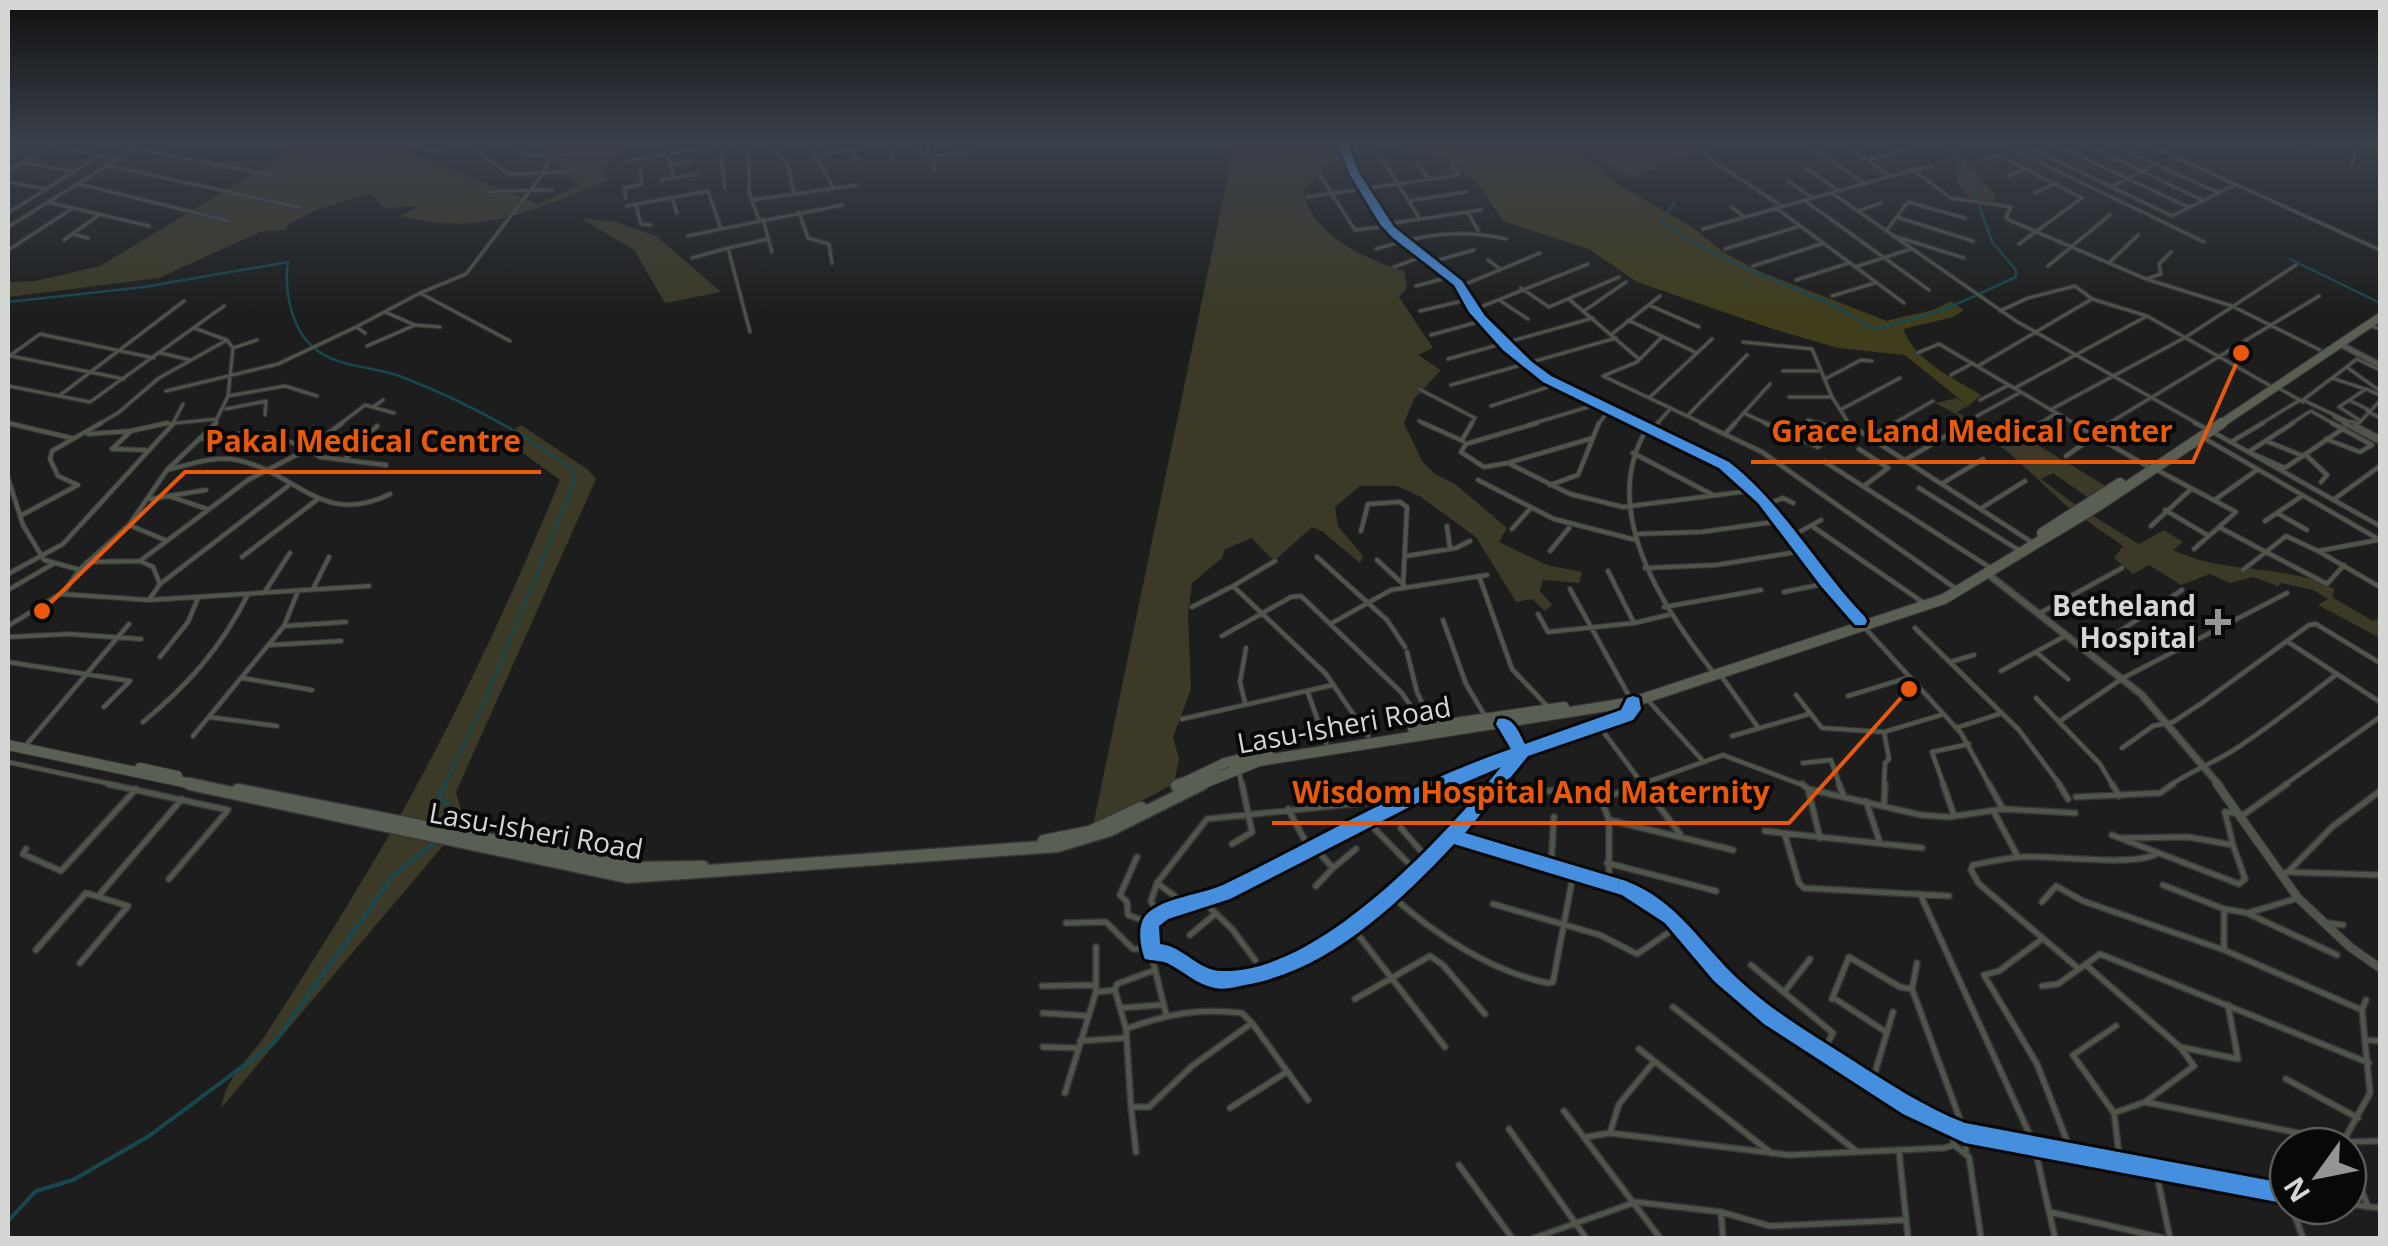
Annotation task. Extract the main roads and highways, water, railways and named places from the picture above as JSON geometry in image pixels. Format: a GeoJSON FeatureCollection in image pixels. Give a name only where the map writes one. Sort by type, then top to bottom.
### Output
{"type":"FeatureCollection","features":[{"type":"Feature","properties":{"kind":"main road","name":"Lasu-Isheri Road"},"geometry":{"type":"LineString","coordinates":[[1861,624],[1944,599],[2206,432],[2380,310]]}},
{"type":"Feature","properties":{"kind":"main road","name":"Lasu-Isheri Road"},"geometry":{"type":"LineString","coordinates":[[2273,386],[2375,327],[2380,318]]}},
{"type":"Feature","properties":{"kind":"main road","name":"Lasu-Isheri Road"},"geometry":{"type":"LineString","coordinates":[[8,742],[630,873],[1057,846],[1092,839],[1122,826],[1183,790],[1238,767],[1390,739],[1504,724],[1550,708],[1646,698],[1861,624],[1989,571],[2017,549],[2151,467]]}},
{"type":"Feature","properties":{"kind":"main road","name":"Lasu-Isheri Road"},"geometry":{"type":"LineString","coordinates":[[630,873],[1048,841],[1090,832],[1225,763],[1326,742],[1631,699],[1724,671]]}},
{"type":"Feature","properties":{"kind":"main road","name":"Lasu-Isheri Road"},"geometry":{"type":"LineString","coordinates":[[8,742],[269,800]]}},
{"type":"Feature","properties":{"kind":"waterway"},"geometry":{"type":"LineString","coordinates":[[1977,199],[1992,242],[2016,270],[2016,277],[1979,294]]}},
{"type":"Feature","properties":{"kind":"waterway"},"geometry":{"type":"LineString","coordinates":[[1675,202],[1661,221],[1680,234],[1876,329],[1940,311],[1975,296]]}},
{"type":"Feature","properties":{"kind":"waterway"},"geometry":{"type":"LineString","coordinates":[[2290,259],[2380,303]]}},
{"type":"Feature","properties":{"kind":"waterway"},"geometry":{"type":"LineString","coordinates":[[8,302],[144,287],[288,262],[287,285],[295,320],[306,340],[323,355],[391,373],[447,396],[511,429],[572,469],[574,482],[487,696],[444,786]]}},
{"type":"Feature","properties":{"kind":"waterway"},"geometry":{"type":"LineString","coordinates":[[445,784],[439,797],[458,816],[450,824]]}},
{"type":"Feature","properties":{"kind":"waterway"},"geometry":{"type":"LineString","coordinates":[[8,1221],[36,1191],[73,1180],[149,1136],[274,1043],[393,876],[435,842]]}},
{"type":"Feature","properties":{"kind":"place","name":"Grace Land Medical Center"},"geometry":{"type":"Point","coordinates":[2241,353]}},
{"type":"Feature","properties":{"kind":"place","name":"Pakal Medical Centre"},"geometry":{"type":"Point","coordinates":[42,611]}},
{"type":"Feature","properties":{"kind":"place","name":"Betheland Hospital"},"geometry":{"type":"Point","coordinates":[2218,622]}},
{"type":"Feature","properties":{"kind":"place","name":"Wisdom Hospital And Maternity"},"geometry":{"type":"Point","coordinates":[1909,689]}}]}
